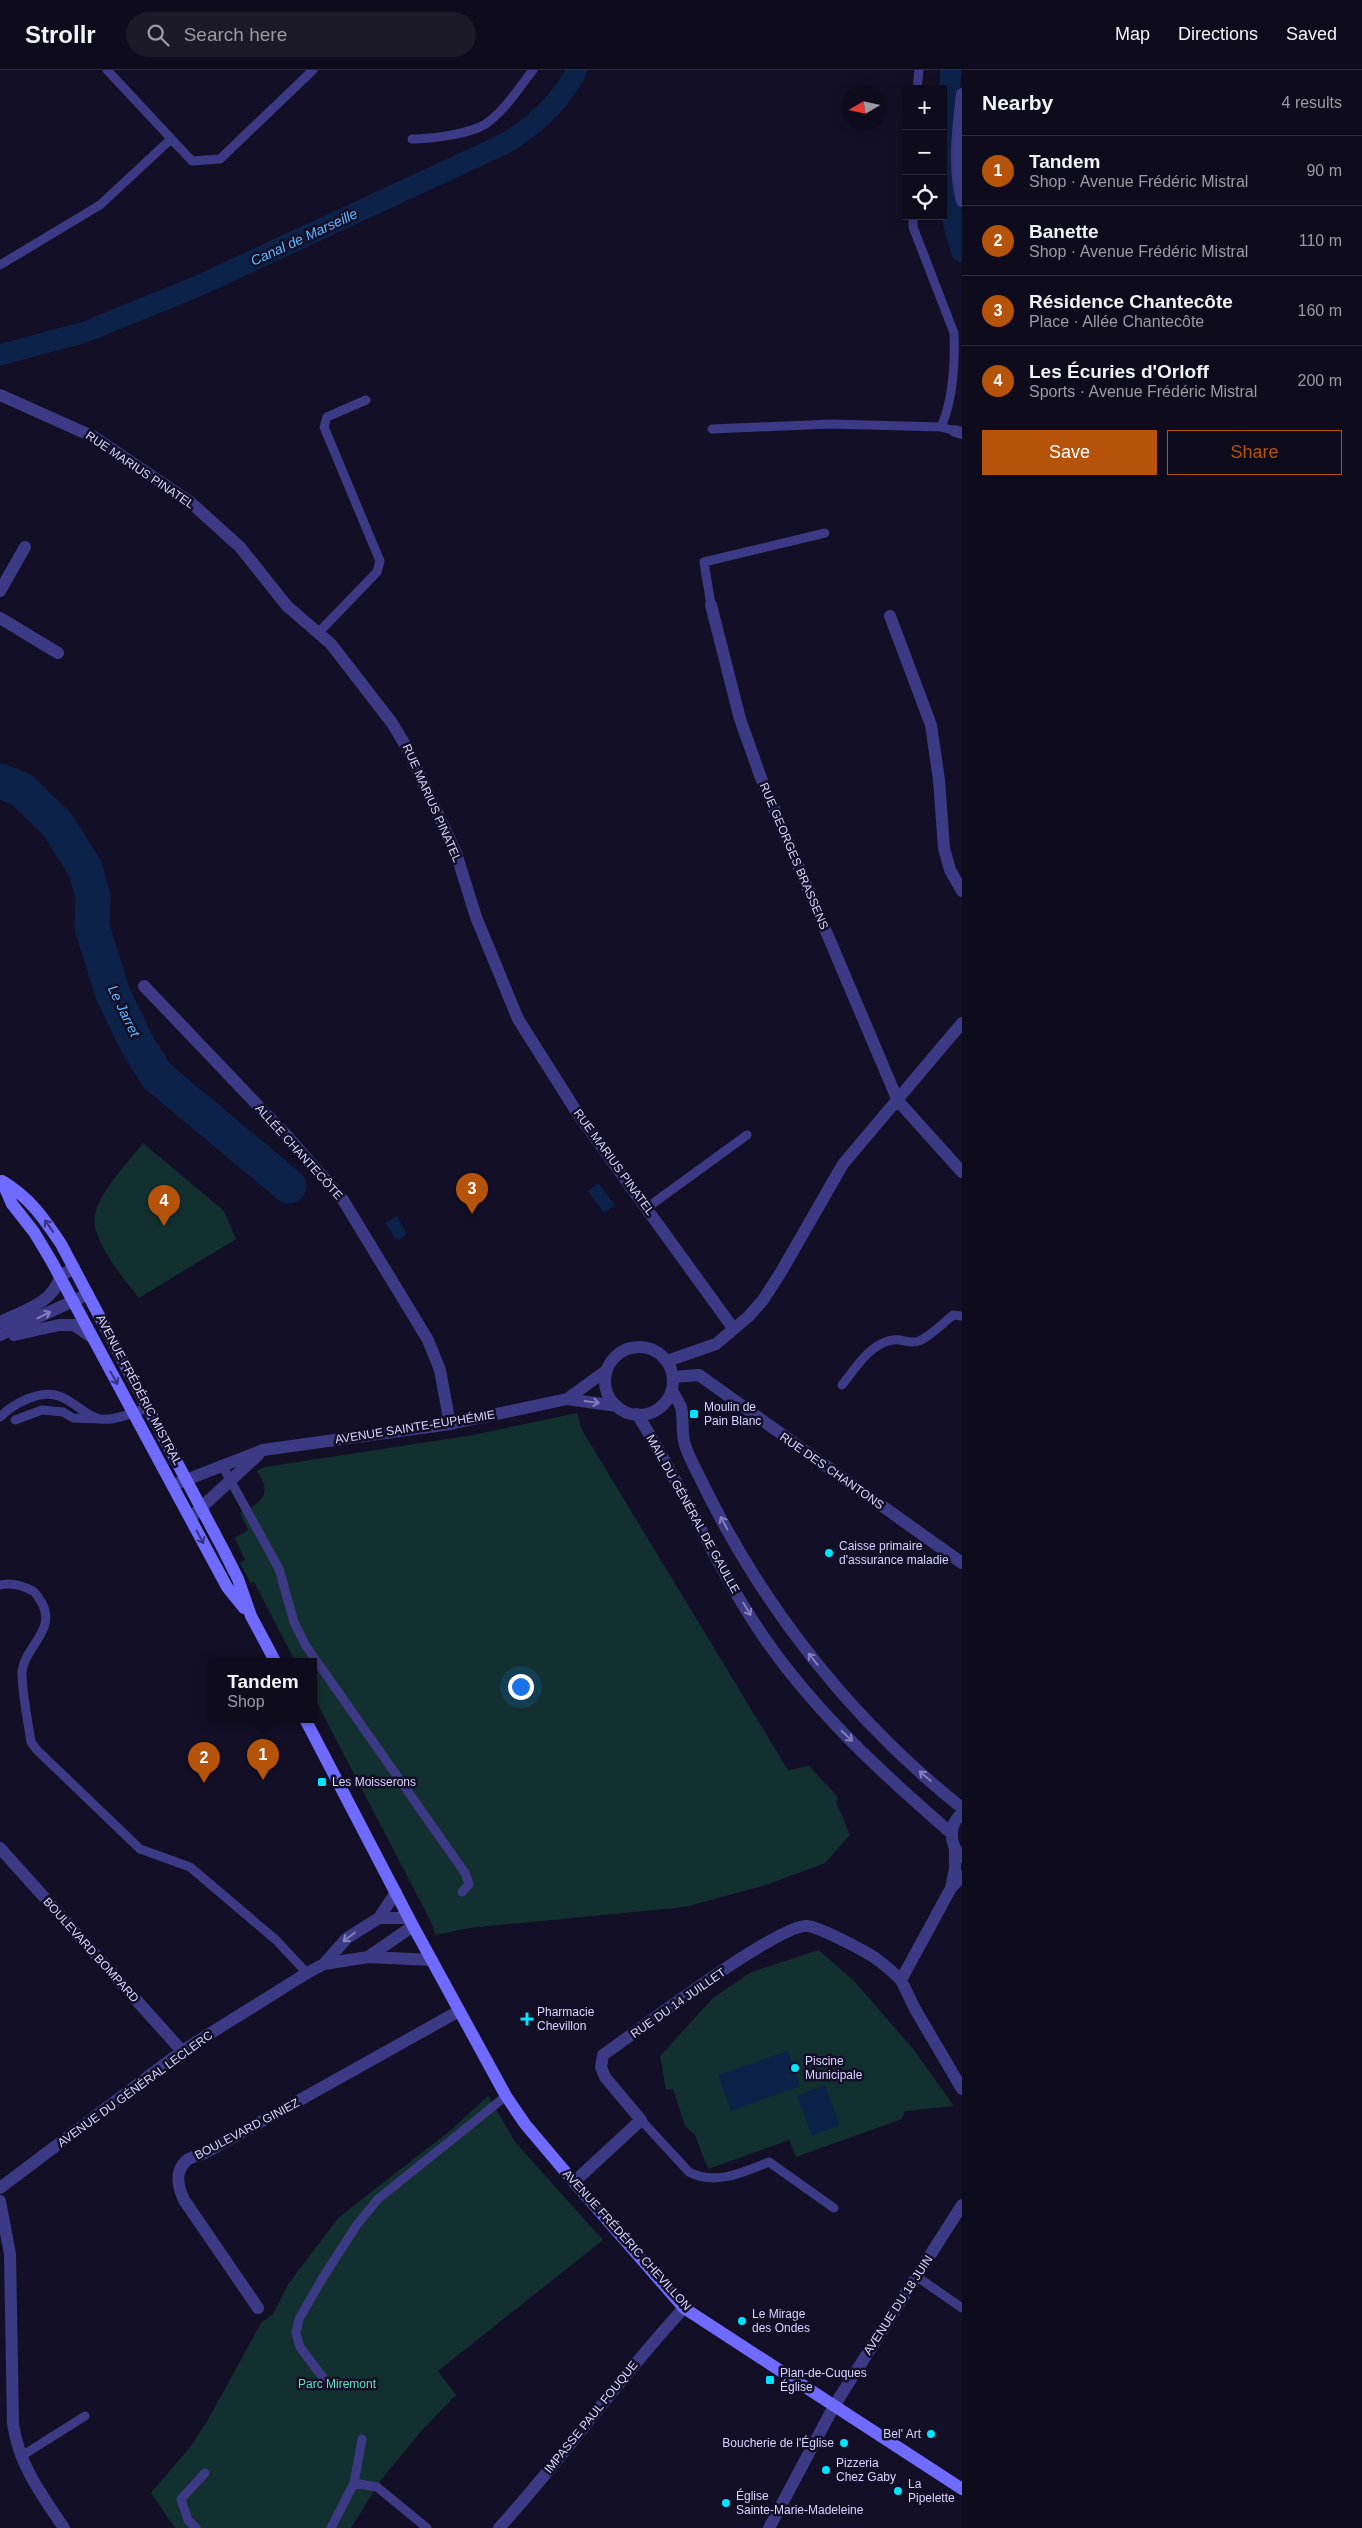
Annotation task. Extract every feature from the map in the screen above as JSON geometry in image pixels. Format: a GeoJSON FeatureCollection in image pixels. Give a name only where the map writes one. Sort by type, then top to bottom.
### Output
{"type":"FeatureCollection","features":[{"type":"Feature","properties":{"kind":"main road","name":"AVENUE FRÉDÉRIC MISTRAL"},"geometry":{"type":"LineString","coordinates":[[1,1180],[22,1194],[46,1222],[74,1268],[202,1508],[238,1579],[251,1616],[273,1658]]}},
{"type":"Feature","properties":{"kind":"main road","name":"AVENUE FRÉDÉRIC MISTRAL"},"geometry":{"type":"LineString","coordinates":[[1,1180],[12,1204],[34,1232],[74,1301],[90,1336],[134,1413],[227,1587],[251,1616]]}},
{"type":"Feature","properties":{"kind":"main road"},"geometry":{"type":"LineString","coordinates":[[307,1723],[396,1892]]}},
{"type":"Feature","properties":{"kind":"main road","name":"AVENUE FRÉDÉRIC CHEVILLON"},"geometry":{"type":"LineString","coordinates":[[396,1892],[506,2096],[525,2124],[684,2308],[962,2489]]}},
{"type":"Feature","properties":{"kind":"street"},"geometry":{"type":"LineString","coordinates":[[962,94],[957,139],[958,182],[962,201]]}},
{"type":"Feature","properties":{"kind":"street","name":"RUE MARIUS PINATEL"},"geometry":{"type":"LineString","coordinates":[[0,395],[94,437],[190,502],[240,547],[287,606],[331,644],[392,723],[407,748],[456,853],[476,917],[518,1019],[578,1114],[648,1207],[734,1328]]}},
{"type":"Feature","properties":{"kind":"street"},"geometry":{"type":"LineString","coordinates":[[0,591],[25,547]]}},
{"type":"Feature","properties":{"kind":"street","name":"RUE GEORGES BRASSENS"},"geometry":{"type":"LineString","coordinates":[[711,605],[740,719],[761,778],[898,1101],[962,1172]]}},
{"type":"Feature","properties":{"kind":"street"},"geometry":{"type":"LineString","coordinates":[[890,616],[930,725],[939,780],[944,848],[950,870],[962,891]]}},
{"type":"Feature","properties":{"kind":"street"},"geometry":{"type":"LineString","coordinates":[[0,618],[58,653]]}},
{"type":"Feature","properties":{"kind":"street","name":"ALLÉE CHANTECÔTE"},"geometry":{"type":"LineString","coordinates":[[144,986],[288,1137],[343,1200],[428,1340],[440,1370],[450,1424]]}},
{"type":"Feature","properties":{"kind":"street"},"geometry":{"type":"LineString","coordinates":[[667,1360],[716,1344],[749,1316],[772,1286],[843,1164],[962,1023]]}},
{"type":"Feature","properties":{"kind":"street"},"geometry":{"type":"LineString","coordinates":[[0,1322],[47,1299],[57,1288],[60,1276],[74,1268]]}},
{"type":"Feature","properties":{"kind":"street"},"geometry":{"type":"LineString","coordinates":[[0,1337],[88,1294]]}},
{"type":"Feature","properties":{"kind":"street"},"geometry":{"type":"LineString","coordinates":[[0,1337],[59,1325],[74,1325],[90,1336]]}},
{"type":"Feature","properties":{"kind":"street"},"geometry":{"type":"LineString","coordinates":[[629,1348],[650,1348],[667,1360],[673,1377],[672,1391],[667,1401],[658,1409],[648,1414],[630,1413],[617,1406],[607,1389],[607,1370],[619,1353],[629,1348]]}},
{"type":"Feature","properties":{"kind":"street","name":"AVENUE SAINTE-EUPHÉMIE"},"geometry":{"type":"LineString","coordinates":[[567,1399],[607,1370]]}},
{"type":"Feature","properties":{"kind":"street","name":"RUE DES CHANTONS"},"geometry":{"type":"LineString","coordinates":[[673,1377],[699,1376],[962,1562]]}},
{"type":"Feature","properties":{"kind":"street","name":"MAIL DU GÉNÉRAL DE GAULLE"},"geometry":{"type":"LineString","coordinates":[[672,1391],[680,1406],[685,1445],[700,1477],[732,1538],[785,1624],[846,1699],[895,1752],[962,1808]]}},
{"type":"Feature","properties":{"kind":"street","name":"AVENUE SAINTE-EUPHÉMIE"},"geometry":{"type":"LineString","coordinates":[[172,1485],[186,1478],[263,1450],[450,1424],[567,1399],[617,1406]]}},
{"type":"Feature","properties":{"kind":"street","name":"MAIL DU GÉNÉRAL DE GAULLE"},"geometry":{"type":"LineString","coordinates":[[637,1414],[656,1444],[710,1548],[763,1636],[827,1717],[952,1833]]}},
{"type":"Feature","properties":{"kind":"street"},"geometry":{"type":"LineString","coordinates":[[190,1518],[263,1450]]}},
{"type":"Feature","properties":{"kind":"street"},"geometry":{"type":"LineString","coordinates":[[952,1888],[958,1853],[952,1833],[953,1824],[962,1813]]}},
{"type":"Feature","properties":{"kind":"street","name":"BOULEVARD BOMPARD"},"geometry":{"type":"LineString","coordinates":[[0,1848],[182,2052]]}},
{"type":"Feature","properties":{"kind":"street"},"geometry":{"type":"LineString","coordinates":[[962,1876],[952,1888],[901,1980],[915,2010],[962,2089]]}},
{"type":"Feature","properties":{"kind":"street","name":"AVENUE DU GÉNÉRAL LECLERC"},"geometry":{"type":"LineString","coordinates":[[324,1964],[347,1938],[379,1918],[396,1892]]}},
{"type":"Feature","properties":{"kind":"street"},"geometry":{"type":"LineString","coordinates":[[379,1918],[411,1922]]}},
{"type":"Feature","properties":{"kind":"street","name":"AVENUE DU GÉNÉRAL LECLERC"},"geometry":{"type":"LineString","coordinates":[[368,1958],[411,1922]]}},
{"type":"Feature","properties":{"kind":"street","name":"RUE DU 14 JUILLET"},"geometry":{"type":"LineString","coordinates":[[641,2120],[605,2077],[601,2067],[603,2055],[759,1946],[780,1934],[792,1928],[806,1926],[819,1929],[878,1959],[901,1980]]}},
{"type":"Feature","properties":{"kind":"street","name":"AVENUE DU GÉNÉRAL LECLERC"},"geometry":{"type":"LineString","coordinates":[[0,2188],[182,2052],[307,1972],[324,1964],[368,1958],[432,1960]]}},
{"type":"Feature","properties":{"kind":"street","name":"BOULEVARD GINIEZ"},"geometry":{"type":"LineString","coordinates":[[258,2308],[184,2200],[177,2185],[178,2174],[186,2161],[205,2153],[459,2011]]}},
{"type":"Feature","properties":{"kind":"street"},"geometry":{"type":"LineString","coordinates":[[574,2182],[641,2120]]}},
{"type":"Feature","properties":{"kind":"street"},"geometry":{"type":"LineString","coordinates":[[0,2201],[10,2254],[13,2424],[20,2457],[28,2475],[64,2528]]}},
{"type":"Feature","properties":{"kind":"street","name":"AVENUE DU 18 JUIN"},"geometry":{"type":"LineString","coordinates":[[769,2528],[834,2406],[962,2205]]}},
{"type":"Feature","properties":{"kind":"street","name":"IMPASSE PAUL FOUQUE"},"geometry":{"type":"LineString","coordinates":[[499,2528],[531,2493],[645,2350],[684,2308]]}},
{"type":"Feature","properties":{"kind":"lane"},"geometry":{"type":"LineString","coordinates":[[107,70],[192,161],[220,158],[313,70]]}},
{"type":"Feature","properties":{"kind":"lane"},"geometry":{"type":"LineString","coordinates":[[412,139],[439,139],[486,124],[512,97],[533,70]]}},
{"type":"Feature","properties":{"kind":"lane"},"geometry":{"type":"LineString","coordinates":[[916,85],[918,70]]}},
{"type":"Feature","properties":{"kind":"lane"},"geometry":{"type":"LineString","coordinates":[[0,265],[100,205],[171,139]]}},
{"type":"Feature","properties":{"kind":"lane"},"geometry":{"type":"LineString","coordinates":[[913,220],[913,227],[954,333],[955,350],[946,415],[941,427]]}},
{"type":"Feature","properties":{"kind":"lane"},"geometry":{"type":"LineString","coordinates":[[319,632],[377,572],[380,561],[324,427],[328,417],[366,400]]}},
{"type":"Feature","properties":{"kind":"lane"},"geometry":{"type":"LineString","coordinates":[[712,429],[831,424],[941,427],[958,432]]}},
{"type":"Feature","properties":{"kind":"lane"},"geometry":{"type":"LineString","coordinates":[[711,605],[704,562],[824,533]]}},
{"type":"Feature","properties":{"kind":"lane"},"geometry":{"type":"LineString","coordinates":[[648,1207],[747,1135]]}},
{"type":"Feature","properties":{"kind":"lane"},"geometry":{"type":"LineString","coordinates":[[842,1385],[861,1360],[880,1344],[894,1339],[905,1342],[919,1341],[953,1315],[962,1316]]}},
{"type":"Feature","properties":{"kind":"lane"},"geometry":{"type":"LineString","coordinates":[[0,1417],[10,1407],[46,1394],[60,1396],[101,1419]]}},
{"type":"Feature","properties":{"kind":"lane"},"geometry":{"type":"LineString","coordinates":[[15,1420],[42,1410],[63,1412],[73,1418],[101,1419],[134,1413],[149,1407]]}},
{"type":"Feature","properties":{"kind":"lane"},"geometry":{"type":"LineString","coordinates":[[222,1465],[279,1569],[294,1622],[314,1658]]}},
{"type":"Feature","properties":{"kind":"lane"},"geometry":{"type":"LineString","coordinates":[[0,1585],[21,1585],[36,1594],[44,1607],[45,1627],[25,1657],[22,1673],[31,1742],[37,1750],[140,1849],[190,1867],[276,1940],[307,1972]]}},
{"type":"Feature","properties":{"kind":"lane"},"geometry":{"type":"LineString","coordinates":[[317,1662],[465,1873],[469,1884],[462,1892]]}},
{"type":"Feature","properties":{"kind":"lane"},"geometry":{"type":"LineString","coordinates":[[327,2383],[300,2347],[296,2333],[299,2319],[322,2279],[356,2226],[378,2199],[506,2096]]}},
{"type":"Feature","properties":{"kind":"lane"},"geometry":{"type":"LineString","coordinates":[[641,2120],[689,2172],[699,2177],[733,2176],[769,2162],[834,2208]]}},
{"type":"Feature","properties":{"kind":"lane"},"geometry":{"type":"LineString","coordinates":[[916,2276],[962,2308]]}},
{"type":"Feature","properties":{"kind":"lane"},"geometry":{"type":"LineString","coordinates":[[20,2457],[85,2416]]}},
{"type":"Feature","properties":{"kind":"lane"},"geometry":{"type":"LineString","coordinates":[[331,2528],[354,2483],[362,2439]]}},
{"type":"Feature","properties":{"kind":"lane"},"geometry":{"type":"LineString","coordinates":[[196,2528],[188,2520],[181,2499],[205,2473]]}},
{"type":"Feature","properties":{"kind":"lane"},"geometry":{"type":"LineString","coordinates":[[354,2483],[376,2486],[427,2528]]}},
{"type":"Feature","properties":{"kind":"green space"},"geometry":{"type":"Polygon","coordinates":[[[143,1143],[224,1211],[236,1239],[139,1298],[125,1281],[103,1246],[97,1234],[95,1214],[103,1195],[143,1143]]]}},
{"type":"Feature","properties":{"kind":"green space"},"geometry":{"type":"Polygon","coordinates":[[[577,1413],[582,1430],[788,1770],[809,1766],[838,1797],[836,1802],[850,1835],[825,1863],[766,1885],[685,1907],[470,1928],[435,1935],[432,1924],[317,1703],[317,1658],[293,1658],[254,1582],[251,1584],[240,1563],[245,1560],[235,1538],[248,1530],[240,1513],[263,1497],[264,1486],[257,1471],[265,1467],[473,1435],[577,1413]]]}},
{"type":"Feature","properties":{"kind":"green space","name":"Piscine Municipale"},"geometry":{"type":"Polygon","coordinates":[[[819,1950],[856,1983],[914,2050],[954,2106],[905,2111],[902,2119],[796,2157],[789,2140],[708,2169],[695,2135],[685,2126],[673,2089],[666,2090],[660,2056],[713,1998],[751,1972],[819,1950]]]}},
{"type":"Feature","properties":{"kind":"green space","name":"Parc Miremont"},"geometry":{"type":"Polygon","coordinates":[[[488,2096],[516,2143],[603,2240],[438,2371],[456,2395],[423,2429],[381,2480],[351,2528],[175,2528],[151,2493],[191,2446],[209,2418],[261,2323],[273,2314],[289,2283],[339,2217],[451,2130],[488,2096]]]}},
{"type":"Feature","properties":{"kind":"water"},"geometry":{"type":"Polygon","coordinates":[[[598,1183],[615,1205],[604,1213],[588,1191],[598,1183]]]}},
{"type":"Feature","properties":{"kind":"water"},"geometry":{"type":"Polygon","coordinates":[[[397,1216],[406,1232],[405,1236],[399,1240],[395,1238],[385,1223],[397,1216]]]}},
{"type":"Feature","properties":{"kind":"water"},"geometry":{"type":"Polygon","coordinates":[[[788,2051],[800,2086],[731,2111],[718,2075],[788,2051]]]}},
{"type":"Feature","properties":{"kind":"water"},"geometry":{"type":"Polygon","coordinates":[[[825,2085],[840,2125],[812,2136],[797,2096],[825,2085]]]}},
{"type":"Feature","properties":{"kind":"waterway","name":"Canal de Marseille"},"geometry":{"type":"LineString","coordinates":[[0,355],[85,332],[198,286],[506,143],[528,128],[547,111],[563,92],[577,70]]}},
{"type":"Feature","properties":{"kind":"waterway","name":"Canal de Marseille"},"geometry":{"type":"LineString","coordinates":[[951,70],[946,140],[947,184],[955,229],[962,252]]}},
{"type":"Feature","properties":{"kind":"waterway","name":"Le Jarret"},"geometry":{"type":"LineString","coordinates":[[0,781],[21,789],[57,824],[85,868],[93,896],[92,927],[113,994],[137,1044],[157,1076],[289,1186]]}},
{"type":"Feature","properties":{"kind":"place","name":"Résidence Chantecôte"},"geometry":{"type":"Point","coordinates":[472,1214]}},
{"type":"Feature","properties":{"kind":"place","name":"Les Écuries d'Orloff"},"geometry":{"type":"Point","coordinates":[164,1226]}},
{"type":"Feature","properties":{"kind":"place","name":"Moulin de Pain Blanc"},"geometry":{"type":"Point","coordinates":[694,1414]}},
{"type":"Feature","properties":{"kind":"place","name":"Caisse primaire d'assurance maladie"},"geometry":{"type":"Point","coordinates":[829,1553]}},
{"type":"Feature","properties":{"kind":"place","name":"Tandem"},"geometry":{"type":"Point","coordinates":[263,1780]}},
{"type":"Feature","properties":{"kind":"place","name":"Les Moisserons"},"geometry":{"type":"Point","coordinates":[322,1782]}},
{"type":"Feature","properties":{"kind":"place","name":"Banette"},"geometry":{"type":"Point","coordinates":[204,1783]}},
{"type":"Feature","properties":{"kind":"place","name":"Pharmacie Chevillon"},"geometry":{"type":"Point","coordinates":[527,2019]}},
{"type":"Feature","properties":{"kind":"place","name":"Piscine Municipale"},"geometry":{"type":"Point","coordinates":[795,2068]}},
{"type":"Feature","properties":{"kind":"place","name":"Le Mirage des Ondes"},"geometry":{"type":"Point","coordinates":[742,2321]}},
{"type":"Feature","properties":{"kind":"place","name":"Plan-de-Cuques Église"},"geometry":{"type":"Point","coordinates":[770,2380]}},
{"type":"Feature","properties":{"kind":"place","name":"Bel' Art"},"geometry":{"type":"Point","coordinates":[931,2434]}},
{"type":"Feature","properties":{"kind":"place","name":"Boucherie de l'Église"},"geometry":{"type":"Point","coordinates":[844,2443]}},
{"type":"Feature","properties":{"kind":"place","name":"Pizzeria Chez Gaby"},"geometry":{"type":"Point","coordinates":[826,2470]}},
{"type":"Feature","properties":{"kind":"place","name":"La Pipelette"},"geometry":{"type":"Point","coordinates":[898,2491]}},
{"type":"Feature","properties":{"kind":"place","name":"Église Sainte-Marie-Madeleine"},"geometry":{"type":"Point","coordinates":[726,2503]}}]}
